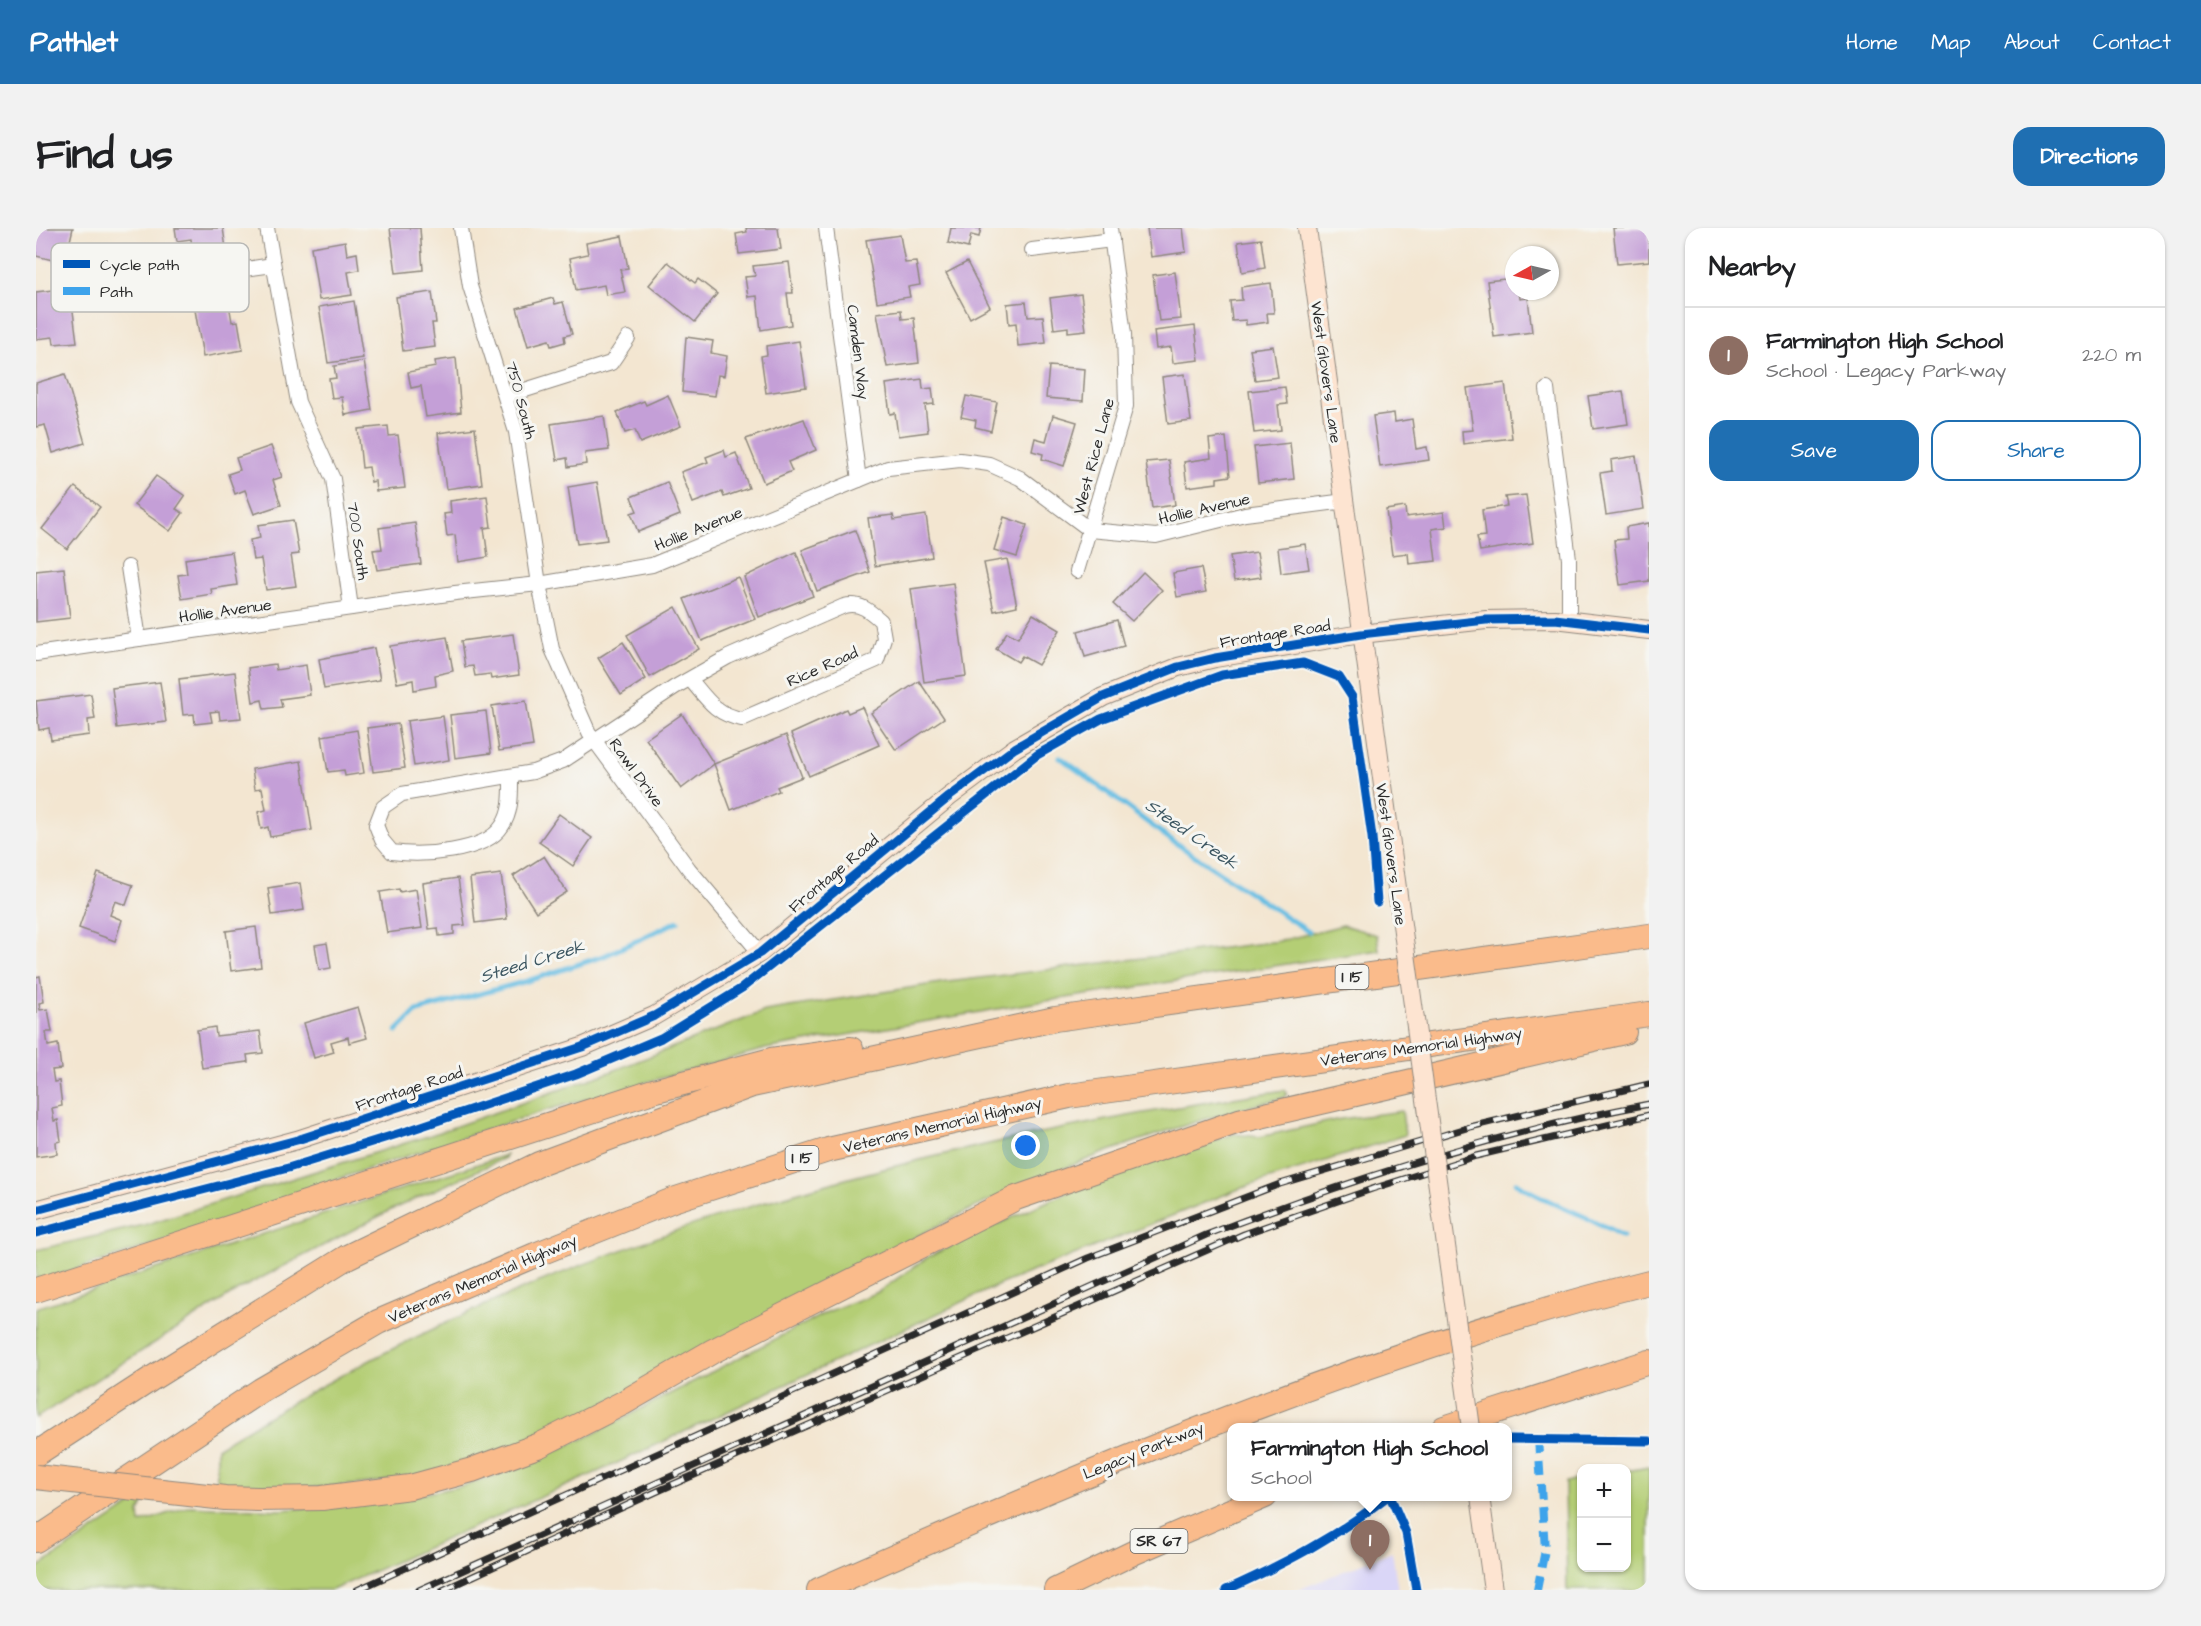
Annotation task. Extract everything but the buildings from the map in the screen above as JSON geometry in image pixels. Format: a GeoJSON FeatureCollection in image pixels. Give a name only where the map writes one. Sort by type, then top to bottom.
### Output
{"type":"FeatureCollection","features":[{"type":"Feature","properties":{"kind":"highway","name":"I 15"},"geometry":{"type":"LineString","coordinates":[[36,1454],[347,1257],[539,1164],[752,1085],[1055,1019],[1649,936]]}},
{"type":"Feature","properties":{"kind":"highway","name":"Veterans Memorial Highway"},"geometry":{"type":"LineString","coordinates":[[36,1540],[261,1390],[378,1322],[546,1250],[684,1196],[828,1150],[1069,1096],[1649,1014]]}},
{"type":"Feature","properties":{"kind":"highway"},"geometry":{"type":"LineString","coordinates":[[36,1290],[653,1091],[771,1060],[1055,1019]]}},
{"type":"Feature","properties":{"kind":"highway"},"geometry":{"type":"LineString","coordinates":[[36,1478],[225,1498],[322,1498],[410,1487],[472,1470],[540,1445],[623,1403],[713,1352],[1017,1198],[1239,1121],[1649,1026]]}},
{"type":"Feature","properties":{"kind":"highway","name":"Legacy Parkway"},"geometry":{"type":"LineString","coordinates":[[819,1590],[1172,1437],[1441,1341],[1649,1282]]}},
{"type":"Feature","properties":{"kind":"highway"},"geometry":{"type":"LineString","coordinates":[[1460,1423],[1649,1362]]}},
{"type":"Feature","properties":{"kind":"highway","name":"SR 67"},"geometry":{"type":"LineString","coordinates":[[1056,1590],[1135,1552],[1256,1501]]}},
{"type":"Feature","properties":{"kind":"street","name":"700 South"},"geometry":{"type":"LineString","coordinates":[[267,228],[298,402],[333,478],[351,608]]}},
{"type":"Feature","properties":{"kind":"street","name":"750 South"},"geometry":{"type":"LineString","coordinates":[[461,228],[470,286],[516,432],[539,584]]}},
{"type":"Feature","properties":{"kind":"street","name":"Camden Way"},"geometry":{"type":"LineString","coordinates":[[826,228],[859,480]]}},
{"type":"Feature","properties":{"kind":"street","name":"West Glovers Lane"},"geometry":{"type":"LineString","coordinates":[[1307,228],[1469,1423]]}},
{"type":"Feature","properties":{"kind":"street"},"geometry":{"type":"LineString","coordinates":[[1032,250],[1111,234]]}},
{"type":"Feature","properties":{"kind":"street","name":"West Rice Lane"},"geometry":{"type":"LineString","coordinates":[[1077,571],[1126,406],[1124,344],[1111,234]]}},
{"type":"Feature","properties":{"kind":"street"},"geometry":{"type":"LineString","coordinates":[[249,268],[273,265]]}},
{"type":"Feature","properties":{"kind":"street"},"geometry":{"type":"LineString","coordinates":[[506,396],[611,363],[628,338]]}},
{"type":"Feature","properties":{"kind":"street"},"geometry":{"type":"LineString","coordinates":[[1547,389],[1569,560],[1569,620]]}},
{"type":"Feature","properties":{"kind":"street","name":"Hollie Avenue"},"geometry":{"type":"LineString","coordinates":[[36,654],[351,608],[539,584],[652,565],[888,468],[960,460],[989,464],[1020,478],[1090,530],[1156,536],[1245,514],[1345,501]]}},
{"type":"Feature","properties":{"kind":"street"},"geometry":{"type":"LineString","coordinates":[[128,567],[139,639]]}},
{"type":"Feature","properties":{"kind":"street","name":"Rawl Drive"},"geometry":{"type":"LineString","coordinates":[[539,584],[552,649],[594,741],[689,869],[759,953]]}},
{"type":"Feature","properties":{"kind":"street","name":"Rice Road"},"geometry":{"type":"LineString","coordinates":[[511,776],[510,805],[503,826],[492,837],[468,847],[414,855],[392,852],[382,840],[376,825],[383,807],[402,794],[533,772],[563,761],[690,679],[728,657],[844,606],[852,604],[861,606],[881,621],[884,638],[877,660],[742,719],[730,717],[715,710],[690,679]]}},
{"type":"Feature","properties":{"kind":"street","name":"Frontage Road"},"geometry":{"type":"LineString","coordinates":[[36,1210],[297,1140],[582,1047],[654,1016],[759,953],[958,790],[1015,748],[1103,697],[1178,667],[1215,658],[1361,634],[1486,620],[1569,620],[1649,630]]}},
{"type":"Feature","properties":{"kind":"street"},"geometry":{"type":"LineString","coordinates":[[1481,1501],[1493,1590]]}},
{"type":"Feature","properties":{"kind":"shaded area"},"geometry":{"type":"Polygon","coordinates":[[[1392,1551],[1398,1590],[1298,1590],[1392,1551]]]}},
{"type":"Feature","properties":{"kind":"green space"},"geometry":{"type":"Polygon","coordinates":[[[1343,925],[1377,935],[1379,950],[1027,1004],[765,1049],[547,1110],[328,1182],[329,1188],[36,1282],[36,1250],[144,1225],[428,1136],[610,1072],[765,1011],[940,983],[1280,941],[1343,925]]]}},
{"type":"Feature","properties":{"kind":"green space"},"geometry":{"type":"Polygon","coordinates":[[[1285,1090],[1287,1094],[1285,1097],[1122,1146],[1004,1194],[890,1250],[598,1407],[550,1431],[500,1451],[444,1469],[380,1482],[282,1488],[217,1485],[217,1448],[341,1375],[468,1313],[599,1259],[732,1212],[867,1173],[1004,1140],[1144,1113],[1285,1090]]]}},
{"type":"Feature","properties":{"kind":"green space"},"geometry":{"type":"Polygon","coordinates":[[[1402,1111],[1405,1135],[1239,1189],[1001,1284],[613,1465],[332,1590],[36,1590],[36,1569],[137,1501],[144,1502],[139,1512],[140,1523],[190,1506],[279,1510],[378,1503],[467,1485],[504,1473],[587,1437],[827,1312],[878,1292],[928,1257],[1086,1184],[1234,1134],[1259,1137],[1341,1119],[1402,1111]]]}},
{"type":"Feature","properties":{"kind":"green space"},"geometry":{"type":"Polygon","coordinates":[[[506,1155],[505,1158],[393,1209],[238,1290],[36,1418],[36,1308],[506,1155]]]}},
{"type":"Feature","properties":{"kind":"green space"},"geometry":{"type":"Polygon","coordinates":[[[1649,1467],[1649,1590],[1567,1590],[1565,1482],[1577,1480],[1577,1572],[1631,1572],[1631,1470],[1649,1467]]]}},
{"type":"Feature","properties":{"kind":"waterway","name":"Steed Creek"},"geometry":{"type":"LineString","coordinates":[[1060,757],[1171,840],[1309,932]]}},
{"type":"Feature","properties":{"kind":"waterway","name":"Steed Creek"},"geometry":{"type":"LineString","coordinates":[[397,1031],[417,1011],[527,981],[604,956],[678,921]]}},
{"type":"Feature","properties":{"kind":"waterway","name":"Steed Creek"},"geometry":{"type":"LineString","coordinates":[[1516,1183],[1623,1237]]}},
{"type":"Feature","properties":{"kind":"railway"},"geometry":{"type":"LineString","coordinates":[[357,1590],[1088,1258],[1280,1184],[1470,1127],[1649,1084]]}},
{"type":"Feature","properties":{"kind":"railway"},"geometry":{"type":"LineString","coordinates":[[419,1590],[1206,1235],[1314,1195],[1424,1159],[1592,1115],[1649,1104]]}},
{"type":"Feature","properties":{"kind":"railway"},"geometry":{"type":"LineString","coordinates":[[443,1590],[658,1491],[1244,1234],[1372,1189],[1476,1156],[1649,1115]]}},
{"type":"Feature","properties":{"kind":"marked path"},"geometry":{"type":"LineString","coordinates":[[1537,1590],[1545,1550],[1538,1438]]}},
{"type":"Feature","properties":{"kind":"cycle path"},"geometry":{"type":"LineString","coordinates":[[36,1210],[297,1140],[582,1047],[654,1016],[760,953],[949,797],[1015,748],[1103,697],[1178,667],[1215,658],[1361,634],[1486,620],[1555,619],[1649,630]]}},
{"type":"Feature","properties":{"kind":"cycle path"},"geometry":{"type":"LineString","coordinates":[[36,1233],[288,1168],[407,1131],[576,1074],[661,1038],[742,988],[1037,755],[1101,719],[1222,675],[1303,663],[1339,677],[1352,697],[1372,837],[1377,902]]}},
{"type":"Feature","properties":{"kind":"cycle path"},"geometry":{"type":"LineString","coordinates":[[1512,1439],[1649,1441]]}},
{"type":"Feature","properties":{"kind":"cycle path"},"geometry":{"type":"LineString","coordinates":[[1226,1590],[1310,1548],[1382,1501]]}},
{"type":"Feature","properties":{"kind":"cycle path"},"geometry":{"type":"LineString","coordinates":[[1392,1501],[1406,1533],[1416,1590]]}},
{"type":"Feature","properties":{"kind":"place","name":"Farmington High School"},"geometry":{"type":"Point","coordinates":[1370,1570]}}]}
